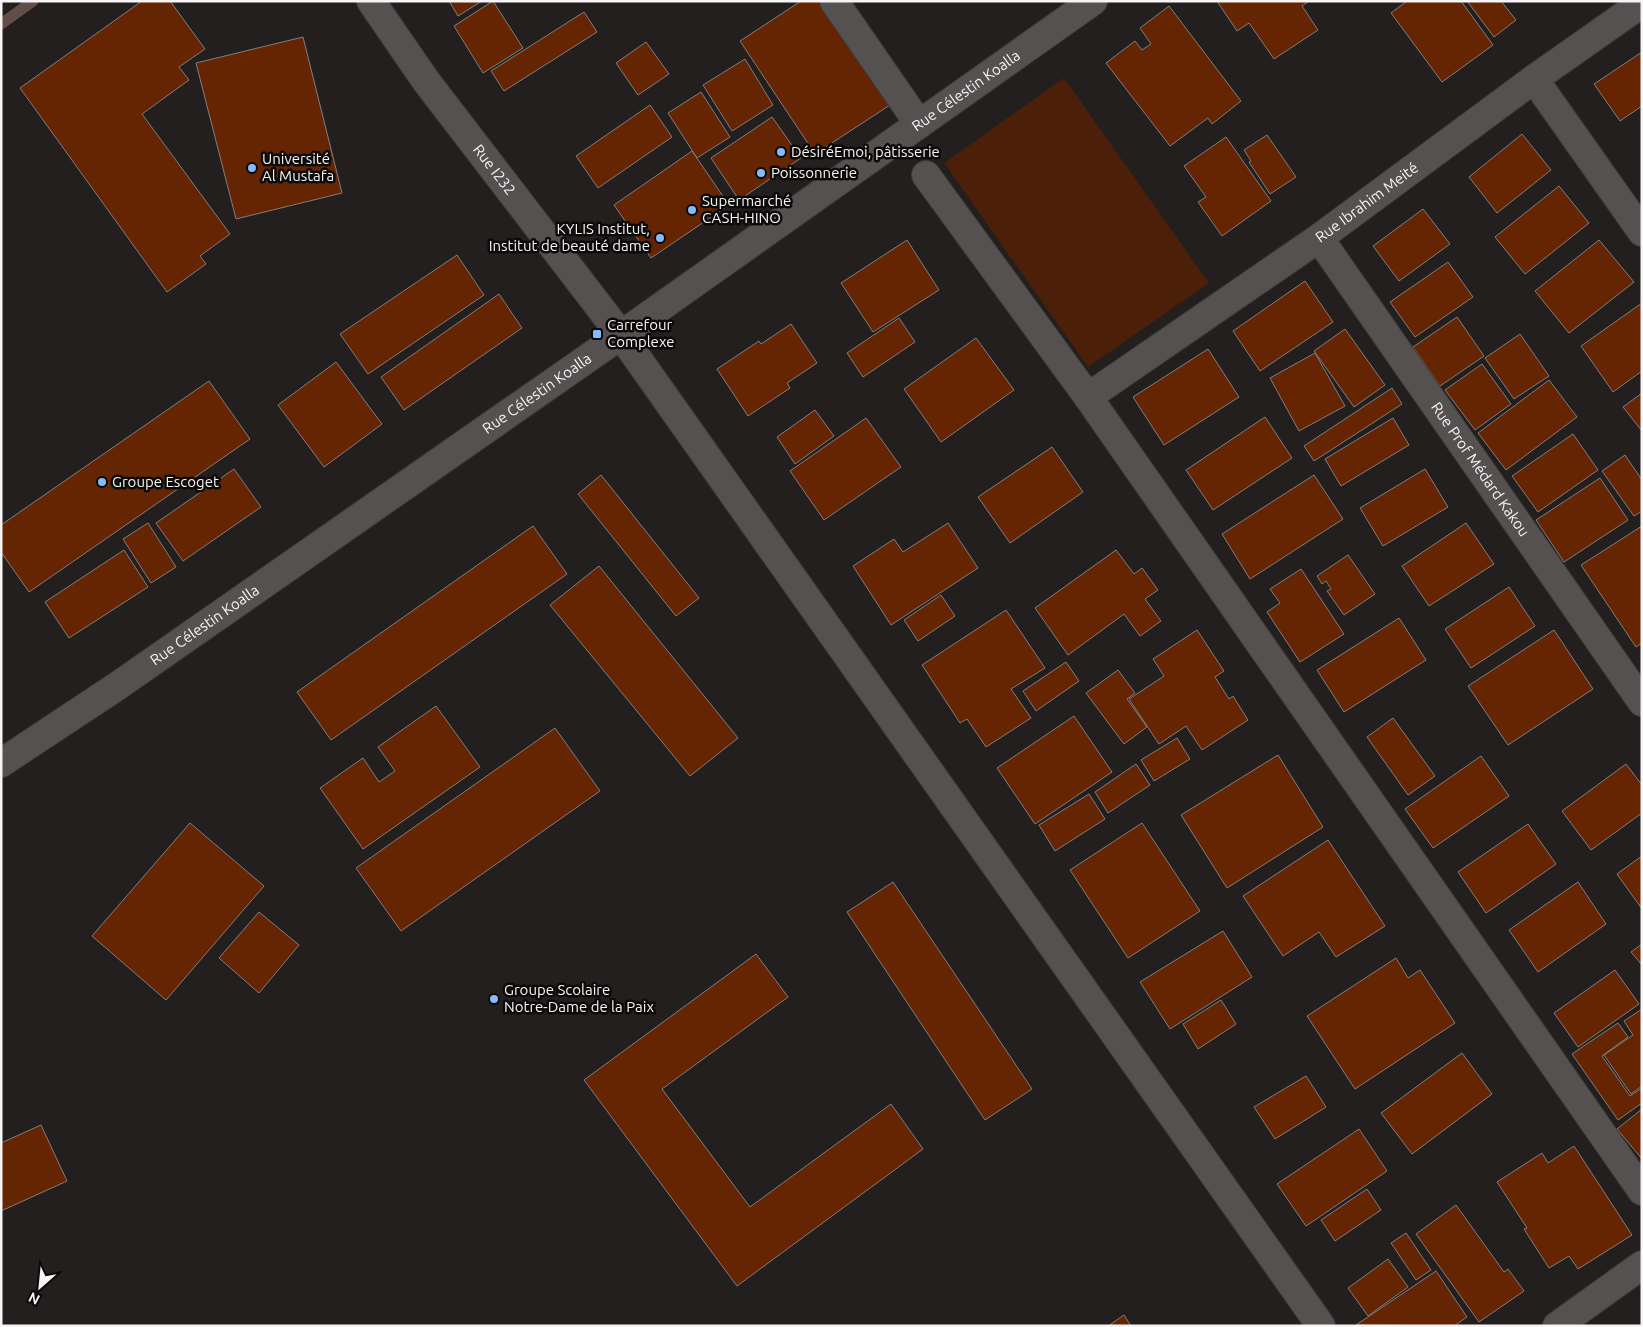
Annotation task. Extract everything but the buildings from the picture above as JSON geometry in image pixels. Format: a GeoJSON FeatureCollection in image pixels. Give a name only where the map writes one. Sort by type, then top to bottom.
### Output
{"type":"FeatureCollection","features":[{"type":"Feature","properties":{"kind":"street","name":"Rue I232"},"geometry":{"type":"LineString","coordinates":[[371,1],[426,81],[621,335],[1321,1326]]}},
{"type":"Feature","properties":{"kind":"street"},"geometry":{"type":"LineString","coordinates":[[834,1],[919,124]]}},
{"type":"Feature","properties":{"kind":"street","name":"Rue Célestin Koalla"},"geometry":{"type":"LineString","coordinates":[[1,763],[116,687],[621,335],[1093,1]]}},
{"type":"Feature","properties":{"kind":"street","name":"Rue Ibrahim Meité"},"geometry":{"type":"LineString","coordinates":[[1088,397],[1319,238],[1534,79],[1642,3]]}},
{"type":"Feature","properties":{"kind":"street"},"geometry":{"type":"LineString","coordinates":[[1534,79],[1642,232]]}},
{"type":"Feature","properties":{"kind":"street"},"geometry":{"type":"LineString","coordinates":[[926,175],[1088,397],[1642,1191]]}},
{"type":"Feature","properties":{"kind":"street","name":"Rue Prof Médard Kakou"},"geometry":{"type":"LineString","coordinates":[[1319,238],[1642,702]]}},
{"type":"Feature","properties":{"kind":"street"},"geometry":{"type":"LineString","coordinates":[[1557,1326],[1642,1265]]}},
{"type":"Feature","properties":{"kind":"shaded area"},"geometry":{"type":"Polygon","coordinates":[[[1064,78],[1209,283],[1088,367],[944,163],[1064,78]]]}},
{"type":"Feature","properties":{"kind":"waterway"},"geometry":{"type":"LineString","coordinates":[[1,24],[33,1]]}},
{"type":"Feature","properties":{"kind":"place","name":"DésiréEmoi, pâtisserie"},"geometry":{"type":"Point","coordinates":[781,152]}},
{"type":"Feature","properties":{"kind":"place","name":"Université Al Mustafa"},"geometry":{"type":"Point","coordinates":[252,168]}},
{"type":"Feature","properties":{"kind":"place","name":"Poissonnerie"},"geometry":{"type":"Point","coordinates":[761,173]}},
{"type":"Feature","properties":{"kind":"place","name":"Supermarché CASH-HINO"},"geometry":{"type":"Point","coordinates":[692,210]}},
{"type":"Feature","properties":{"kind":"place","name":"KYLIS Institut, Institut de beauté dame"},"geometry":{"type":"Point","coordinates":[660,238]}},
{"type":"Feature","properties":{"kind":"place","name":"Carrefour Complexe"},"geometry":{"type":"Point","coordinates":[597,334]}},
{"type":"Feature","properties":{"kind":"place","name":"Groupe Escoget"},"geometry":{"type":"Point","coordinates":[102,482]}},
{"type":"Feature","properties":{"kind":"place","name":"Groupe Scolaire Notre-Dame de la Paix"},"geometry":{"type":"Point","coordinates":[494,999]}}]}
